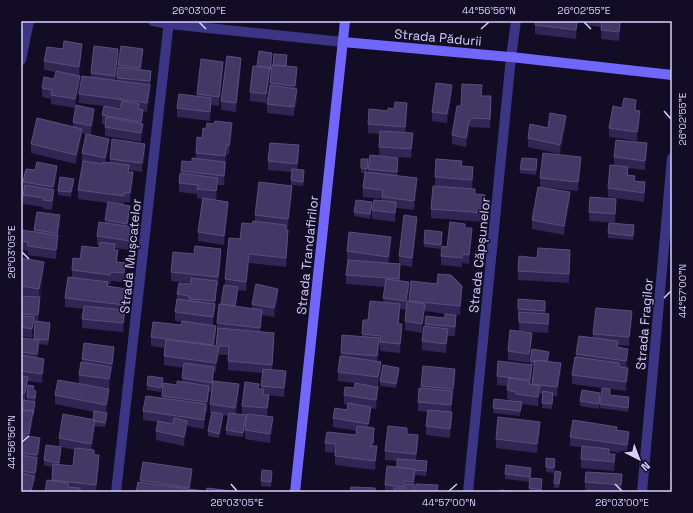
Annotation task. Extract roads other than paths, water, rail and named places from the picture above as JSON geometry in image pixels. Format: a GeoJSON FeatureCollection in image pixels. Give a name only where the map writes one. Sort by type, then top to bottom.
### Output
{"type":"FeatureCollection","features":[{"type":"Feature","properties":{"kind":"street"},"geometry":{"type":"LineString","coordinates":[[21,60],[29,21]]}},
{"type":"Feature","properties":{"kind":"street","name":"Strada Pădurii"},"geometry":{"type":"LineString","coordinates":[[153,21],[343,42],[511,57],[672,75]]}},
{"type":"Feature","properties":{"kind":"street","name":"Strada Trandafirilor"},"geometry":{"type":"LineString","coordinates":[[295,492],[345,21]]}},
{"type":"Feature","properties":{"kind":"street","name":"Strada Căpșunelor"},"geometry":{"type":"LineString","coordinates":[[468,492],[511,57],[516,21]]}},
{"type":"Feature","properties":{"kind":"street","name":"Strada Mușcatelor"},"geometry":{"type":"LineString","coordinates":[[116,492],[169,22]]}},
{"type":"Feature","properties":{"kind":"street","name":"Strada Fragilor"},"geometry":{"type":"LineString","coordinates":[[642,492],[672,158]]}}]}
